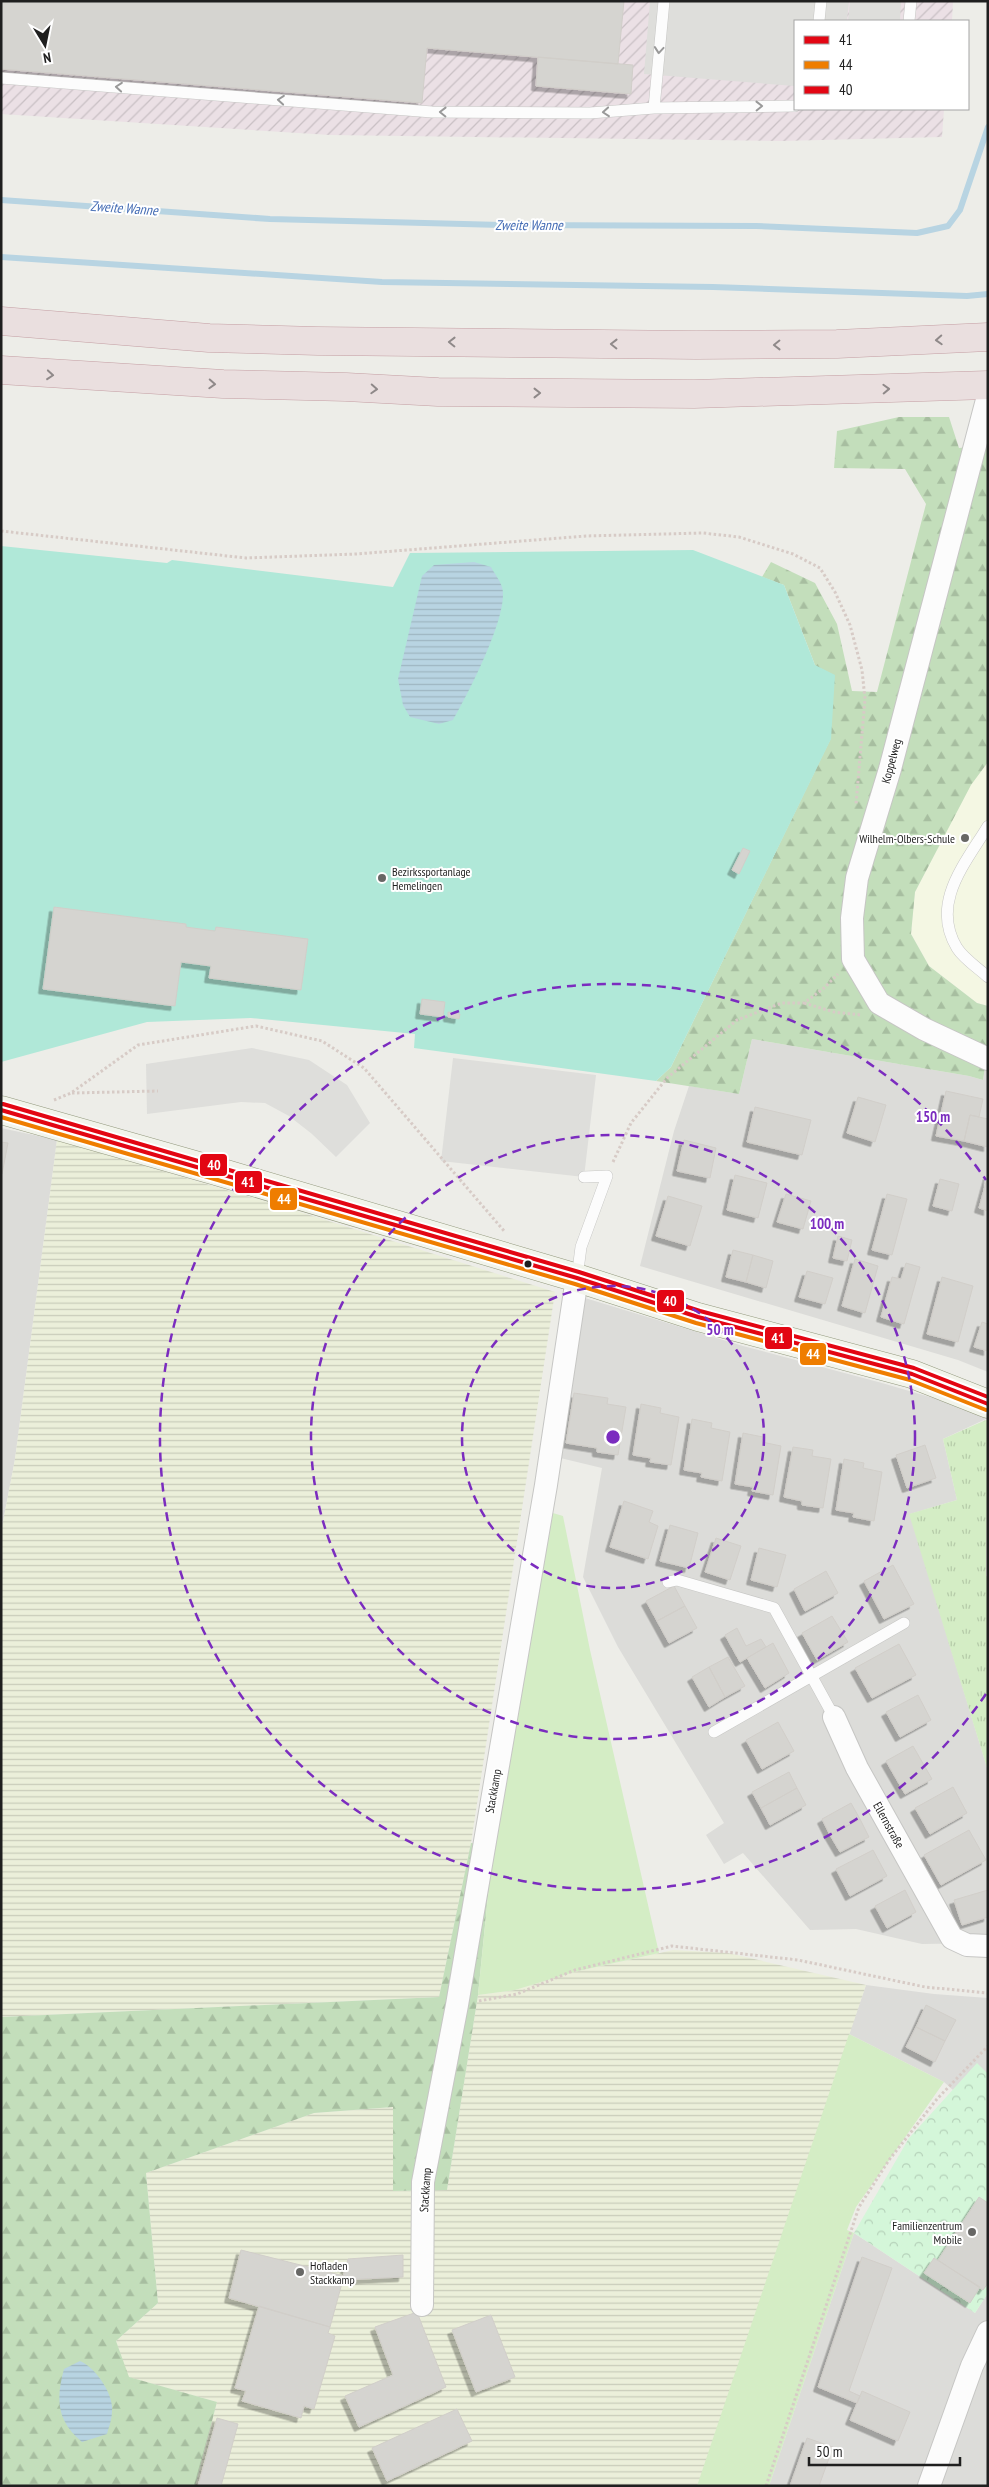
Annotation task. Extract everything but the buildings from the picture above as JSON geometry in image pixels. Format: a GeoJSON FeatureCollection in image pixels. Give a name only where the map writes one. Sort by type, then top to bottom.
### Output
{"type":"FeatureCollection","features":[{"type":"Feature","properties":{"kind":"highway"},"geometry":{"type":"LineString","coordinates":[[1,321],[209,338],[308,340],[696,345],[837,344],[988,337]]}},
{"type":"Feature","properties":{"kind":"highway"},"geometry":{"type":"LineString","coordinates":[[1,370],[223,384],[346,387],[438,392],[694,394],[988,385]]}},
{"type":"Feature","properties":{"kind":"main road"},"geometry":{"type":"LineString","coordinates":[[10,1112],[518,1260],[698,1317],[912,1374],[988,1404]]}},
{"type":"Feature","properties":{"kind":"street","name":"Koppelweg"},"geometry":{"type":"LineString","coordinates":[[988,396],[892,760],[857,878],[852,918],[853,959],[879,1003],[924,1030],[988,1059]]}},
{"type":"Feature","properties":{"kind":"street","name":"Stackkamp"},"geometry":{"type":"LineString","coordinates":[[422,2305],[423,2182],[456,2004],[546,1485],[577,1278]]}},
{"type":"Feature","properties":{"kind":"street","name":"Ellernstraße"},"geometry":{"type":"LineString","coordinates":[[834,1717],[858,1768],[952,1938],[967,1945],[988,1946]]}},
{"type":"Feature","properties":{"kind":"street"},"geometry":{"type":"LineString","coordinates":[[929,2486],[972,2366],[988,2332]]}},
{"type":"Feature","properties":{"kind":"lane"},"geometry":{"type":"LineString","coordinates":[[654,108],[664,1]]}},
{"type":"Feature","properties":{"kind":"lane"},"geometry":{"type":"LineString","coordinates":[[819,20],[821,1]]}},
{"type":"Feature","properties":{"kind":"lane"},"geometry":{"type":"LineString","coordinates":[[909,20],[911,1]]}},
{"type":"Feature","properties":{"kind":"lane"},"geometry":{"type":"LineString","coordinates":[[1,78],[432,112],[590,113],[654,108],[794,106]]}},
{"type":"Feature","properties":{"kind":"lane"},"geometry":{"type":"LineString","coordinates":[[988,826],[951,886],[946,918],[958,948],[988,977]]}},
{"type":"Feature","properties":{"kind":"lane"},"geometry":{"type":"LineString","coordinates":[[577,1278],[581,1247],[607,1176],[584,1177]]}},
{"type":"Feature","properties":{"kind":"lane","name":"Ellernstraße"},"geometry":{"type":"LineString","coordinates":[[668,1582],[677,1580],[774,1608],[834,1717]]}},
{"type":"Feature","properties":{"kind":"lane"},"geometry":{"type":"LineString","coordinates":[[714,1732],[904,1623]]}},
{"type":"Feature","properties":{"kind":"path"},"geometry":{"type":"LineString","coordinates":[[1,531],[246,558],[356,554],[586,536],[703,533],[740,537],[794,554],[820,568],[850,626],[862,670],[865,699],[855,814]]}},
{"type":"Feature","properties":{"kind":"path"},"geometry":{"type":"LineString","coordinates":[[804,1003],[824,988],[853,959]]}},
{"type":"Feature","properties":{"kind":"path"},"geometry":{"type":"LineString","coordinates":[[607,1176],[630,1123],[667,1078],[738,1020],[782,1002],[804,1003],[834,1012],[862,1016]]}},
{"type":"Feature","properties":{"kind":"path"},"geometry":{"type":"LineString","coordinates":[[71,1093],[138,1045],[256,1026],[322,1041],[364,1068],[516,1245],[518,1260]]}},
{"type":"Feature","properties":{"kind":"path"},"geometry":{"type":"LineString","coordinates":[[10,1112],[71,1093],[158,1091]]}},
{"type":"Feature","properties":{"kind":"path"},"geometry":{"type":"LineString","coordinates":[[456,2004],[517,1994],[575,1970],[672,1946],[798,1960],[925,1987],[988,1993]]}},
{"type":"Feature","properties":{"kind":"path"},"geometry":{"type":"LineString","coordinates":[[766,2486],[859,2207],[889,2160],[931,2107],[988,2046]]}},
{"type":"Feature","properties":{"kind":"shaded area"},"geometry":{"type":"Polygon","coordinates":[[[1,1],[953,1],[952,20],[794,20],[794,110],[944,110],[942,137],[781,141],[330,135],[1,114],[1,1]]]}},
{"type":"Feature","properties":{"kind":"shaded area"},"geometry":{"type":"Polygon","coordinates":[[[650,1],[849,1],[847,20],[794,20],[794,86],[644,74],[650,1]]]}},
{"type":"Feature","properties":{"kind":"shaded area"},"geometry":{"type":"Polygon","coordinates":[[[850,1],[901,1],[900,20],[848,20],[850,1]]]}},
{"type":"Feature","properties":{"kind":"shaded area","name":"Wilhelm-Olbers-Schule"},"geometry":{"type":"Polygon","coordinates":[[[988,762],[988,1006],[977,1003],[929,966],[911,934],[915,892],[971,784],[988,762]]]}},
{"type":"Feature","properties":{"kind":"shaded area"},"geometry":{"type":"Polygon","coordinates":[[[752,1039],[983,1080],[988,1049],[988,1372],[958,1360],[640,1266],[674,1131],[689,1086],[739,1094],[752,1039]]]}},
{"type":"Feature","properties":{"kind":"shaded area"},"geometry":{"type":"Polygon","coordinates":[[[252,1048],[309,1060],[347,1085],[370,1123],[336,1157],[312,1134],[289,1116],[265,1103],[241,1102],[147,1114],[146,1064],[252,1048]]]}},
{"type":"Feature","properties":{"kind":"shaded area"},"geometry":{"type":"Polygon","coordinates":[[[453,1058],[596,1075],[584,1177],[441,1161],[453,1058]]]}},
{"type":"Feature","properties":{"kind":"shaded area"},"geometry":{"type":"Polygon","coordinates":[[[1,1128],[57,1140],[15,1459],[1,1532],[1,1128]]]}},
{"type":"Feature","properties":{"kind":"shaded area"},"geometry":{"type":"Polygon","coordinates":[[[57,1140],[281,1206],[555,1292],[471,1843],[439,1997],[1,2017],[1,1532],[15,1459],[57,1140]]]}},
{"type":"Feature","properties":{"kind":"shaded area"},"geometry":{"type":"Polygon","coordinates":[[[585,1298],[743,1346],[940,1400],[988,1418],[943,1439],[957,1500],[910,1514],[988,1771],[988,1943],[922,1944],[856,1929],[810,1930],[743,1853],[724,1864],[706,1835],[724,1823],[618,1647],[583,1577],[602,1468],[556,1457],[585,1298]]]}},
{"type":"Feature","properties":{"kind":"shaded area"},"geometry":{"type":"Polygon","coordinates":[[[673,1950],[728,1953],[866,1985],[698,2486],[195,2486],[217,2402],[128,2377],[116,2341],[158,2303],[146,2173],[314,2113],[393,2107],[393,2191],[447,2190],[478,1995],[515,1990],[574,1972],[673,1950]]]}},
{"type":"Feature","properties":{"kind":"shaded area"},"geometry":{"type":"Polygon","coordinates":[[[866,1985],[934,1994],[988,1998],[988,2078],[975,2066],[953,2090],[944,2082],[849,2034],[866,1985]]]}},
{"type":"Feature","properties":{"kind":"shaded area"},"geometry":{"type":"Polygon","coordinates":[[[854,2233],[975,2313],[988,2293],[988,2486],[769,2486],[854,2233]]]}},
{"type":"Feature","properties":{"kind":"green space"},"geometry":{"type":"Polygon","coordinates":[[[899,417],[949,417],[959,448],[988,445],[988,762],[971,785],[915,892],[911,934],[929,966],[977,1003],[988,1006],[988,1049],[983,1080],[752,1039],[739,1094],[656,1081],[671,1067],[831,738],[815,665],[784,585],[762,577],[771,562],[815,583],[837,624],[852,691],[877,692],[926,504],[905,469],[834,468],[837,431],[899,417]]]}},
{"type":"Feature","properties":{"kind":"green space","name":"Bezirkssportanlage Hemelingen"},"geometry":{"type":"Polygon","coordinates":[[[1,546],[167,563],[172,560],[393,587],[410,553],[693,550],[784,585],[815,665],[835,675],[831,739],[671,1067],[656,1081],[414,1048],[415,1034],[251,1018],[147,1022],[1,1062],[1,546]]]}},
{"type":"Feature","properties":{"kind":"green space"},"geometry":{"type":"Polygon","coordinates":[[[988,1419],[986,1576],[988,1577],[988,1771],[909,1514],[957,1500],[943,1439],[988,1419]]]}},
{"type":"Feature","properties":{"kind":"green space"},"geometry":{"type":"Polygon","coordinates":[[[546,1511],[563,1516],[590,1650],[659,1953],[574,1972],[515,1990],[478,1995],[493,1846],[546,1511]]]}},
{"type":"Feature","properties":{"kind":"green space"},"geometry":{"type":"Polygon","coordinates":[[[471,1843],[493,1846],[478,1995],[447,2190],[393,2191],[393,2107],[314,2113],[146,2173],[158,2303],[116,2341],[129,2377],[217,2402],[195,2486],[1,2486],[1,2017],[439,1997],[471,1843]]]}},
{"type":"Feature","properties":{"kind":"green space"},"geometry":{"type":"Polygon","coordinates":[[[849,2034],[944,2082],[856,2207],[847,2230],[854,2233],[769,2486],[697,2486],[849,2034]]]}},
{"type":"Feature","properties":{"kind":"green space"},"geometry":{"type":"Polygon","coordinates":[[[977,2063],[988,2074],[988,2293],[975,2313],[854,2233],[909,2138],[977,2063]]]}},
{"type":"Feature","properties":{"kind":"water"},"geometry":{"type":"Polygon","coordinates":[[[474,562],[491,567],[502,587],[503,599],[500,615],[486,654],[453,720],[439,724],[410,717],[403,705],[398,679],[422,576],[434,565],[474,562]]]}},
{"type":"Feature","properties":{"kind":"water"},"geometry":{"type":"Polygon","coordinates":[[[80,2361],[97,2375],[107,2389],[112,2404],[111,2420],[107,2434],[82,2442],[67,2426],[60,2408],[59,2399],[64,2369],[80,2361]]]}},
{"type":"Feature","properties":{"kind":"waterway","name":"Zweite Wanne"},"geometry":{"type":"LineString","coordinates":[[1,200],[270,219],[502,225],[756,226],[917,233],[948,226],[960,210],[988,127]]}},
{"type":"Feature","properties":{"kind":"waterway"},"geometry":{"type":"LineString","coordinates":[[1,257],[382,282],[713,287],[967,296],[988,294]]}},
{"type":"Feature","properties":{"kind":"transit line","name":"40"},"geometry":{"type":"LineString","coordinates":[[3,1104],[579,1272],[700,1311],[914,1368],[988,1397]]}},
{"type":"Feature","properties":{"kind":"transit line","name":"41"},"geometry":{"type":"LineString","coordinates":[[1,1110],[577,1278],[698,1317],[912,1374],[988,1404]]}},
{"type":"Feature","properties":{"kind":"transit line","name":"44"},"geometry":{"type":"LineString","coordinates":[[1,1117],[575,1284],[696,1323],[910,1380],[986,1410]]}},
{"type":"Feature","properties":{"kind":"place","name":"Wilhelm-Olbers-Schule"},"geometry":{"type":"Point","coordinates":[965,838]}},
{"type":"Feature","properties":{"kind":"place","name":"Bezirkssportanlage Hemelingen"},"geometry":{"type":"Point","coordinates":[382,878]}},
{"type":"Feature","properties":{"kind":"place","name":"Familienzentrum Mobile"},"geometry":{"type":"Point","coordinates":[972,2232]}},
{"type":"Feature","properties":{"kind":"place","name":"Hofladen Stackkamp"},"geometry":{"type":"Point","coordinates":[300,2272]}}]}
